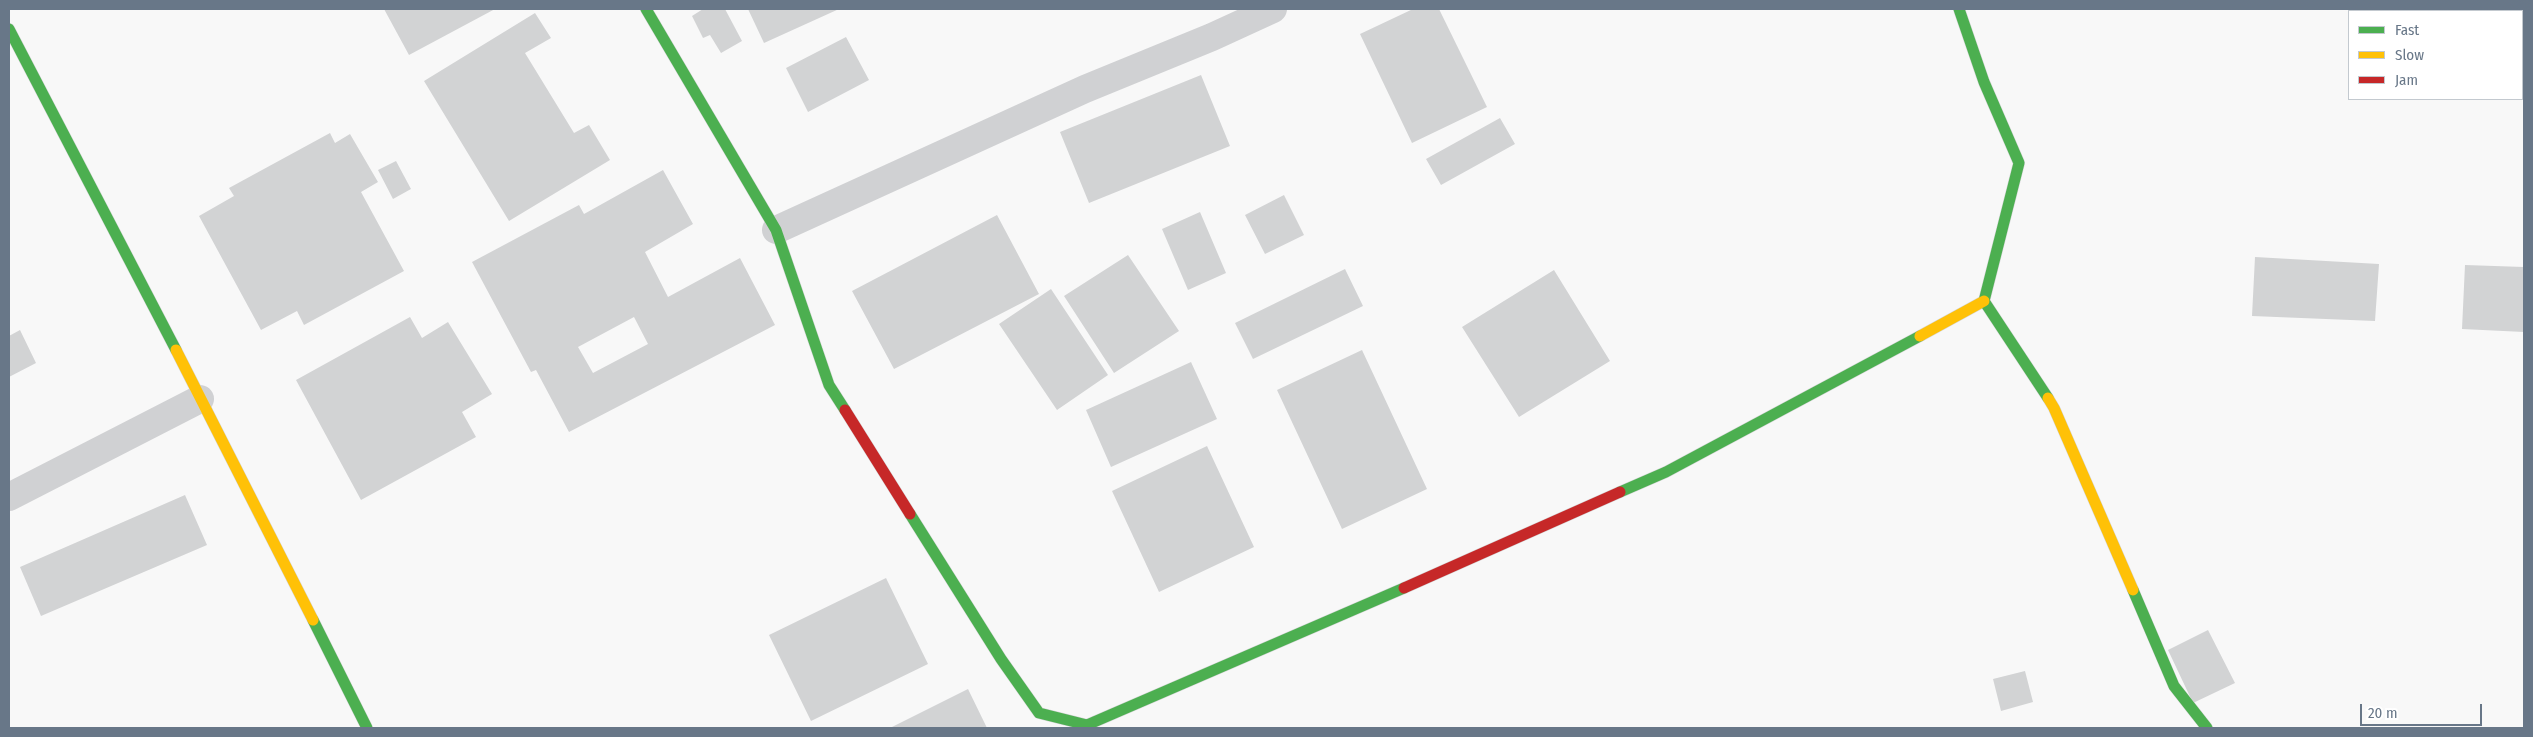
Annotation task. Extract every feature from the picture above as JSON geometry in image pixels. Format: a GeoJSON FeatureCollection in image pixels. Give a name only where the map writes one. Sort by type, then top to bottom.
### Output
{"type":"FeatureCollection","features":[{"type":"Feature","properties":{"kind":"street"},"geometry":{"type":"LineString","coordinates":[[646,9],[776,230],[829,385],[1001,659],[1039,713],[1065,721],[1087,725],[1247,657],[1666,472],[1984,301]]}},
{"type":"Feature","properties":{"kind":"street"},"geometry":{"type":"LineString","coordinates":[[776,230],[1086,90],[1274,9]]}},
{"type":"Feature","properties":{"kind":"street"},"geometry":{"type":"LineString","coordinates":[[1959,9],[1984,82],[2019,162],[1984,301],[2054,408],[2174,686],[2208,728]]}},
{"type":"Feature","properties":{"kind":"street"},"geometry":{"type":"LineString","coordinates":[[9,29],[367,728]]}},
{"type":"Feature","properties":{"kind":"street"},"geometry":{"type":"LineString","coordinates":[[9,497],[200,399]]}},
{"type":"Feature","properties":{"kind":"building"},"geometry":{"type":"Polygon","coordinates":[[[384,9],[495,9],[409,55],[384,9]]]}},
{"type":"Feature","properties":{"kind":"building"},"geometry":{"type":"Polygon","coordinates":[[[703,9],[725,9],[742,41],[721,53],[710,35],[703,38],[692,16],[703,9]]]}},
{"type":"Feature","properties":{"kind":"building"},"geometry":{"type":"Polygon","coordinates":[[[748,9],[839,9],[764,43],[748,9]]]}},
{"type":"Feature","properties":{"kind":"building"},"geometry":{"type":"Polygon","coordinates":[[[1413,9],[1439,9],[1487,107],[1412,143],[1360,34],[1413,9]]]}},
{"type":"Feature","properties":{"kind":"building"},"geometry":{"type":"Polygon","coordinates":[[[535,13],[551,38],[525,53],[574,133],[589,125],[610,160],[509,221],[424,81],[535,13]]]}},
{"type":"Feature","properties":{"kind":"building"},"geometry":{"type":"Polygon","coordinates":[[[846,37],[869,80],[808,112],[786,68],[846,37]]]}},
{"type":"Feature","properties":{"kind":"building"},"geometry":{"type":"Polygon","coordinates":[[[1201,75],[1230,146],[1089,203],[1060,132],[1201,75]]]}},
{"type":"Feature","properties":{"kind":"building"},"geometry":{"type":"Polygon","coordinates":[[[1500,118],[1515,144],[1441,185],[1426,159],[1500,118]]]}},
{"type":"Feature","properties":{"kind":"building"},"geometry":{"type":"Polygon","coordinates":[[[330,133],[335,143],[350,134],[378,182],[361,192],[404,271],[304,325],[297,311],[261,330],[199,216],[234,196],[229,188],[330,133]]]}},
{"type":"Feature","properties":{"kind":"building"},"geometry":{"type":"Polygon","coordinates":[[[396,161],[411,189],[393,199],[378,170],[396,161]]]}},
{"type":"Feature","properties":{"kind":"building"},"geometry":{"type":"Polygon","coordinates":[[[663,170],[693,224],[645,252],[668,297],[740,258],[775,325],[569,432],[536,370],[531,372],[472,262],[579,205],[584,214],[663,170]],[[634,317],[578,347],[593,373],[648,344],[634,317]]]}},
{"type":"Feature","properties":{"kind":"building"},"geometry":{"type":"Polygon","coordinates":[[[1284,195],[1304,235],[1265,254],[1245,215],[1284,195]]]}},
{"type":"Feature","properties":{"kind":"building"},"geometry":{"type":"Polygon","coordinates":[[[1200,212],[1226,273],[1188,290],[1162,229],[1200,212]]]}},
{"type":"Feature","properties":{"kind":"building"},"geometry":{"type":"Polygon","coordinates":[[[997,215],[1039,294],[894,369],[852,291],[997,215]]]}},
{"type":"Feature","properties":{"kind":"building"},"geometry":{"type":"Polygon","coordinates":[[[1128,255],[1179,331],[1114,373],[1064,296],[1128,255]]]}},
{"type":"Feature","properties":{"kind":"building"},"geometry":{"type":"Polygon","coordinates":[[[2255,257],[2379,264],[2375,321],[2252,316],[2255,257]]]}},
{"type":"Feature","properties":{"kind":"building"},"geometry":{"type":"Polygon","coordinates":[[[2465,265],[2524,267],[2524,332],[2462,329],[2465,265]]]}},
{"type":"Feature","properties":{"kind":"building"},"geometry":{"type":"Polygon","coordinates":[[[1345,269],[1363,306],[1253,359],[1235,323],[1345,269]]]}},
{"type":"Feature","properties":{"kind":"building"},"geometry":{"type":"Polygon","coordinates":[[[1554,270],[1610,361],[1519,417],[1462,327],[1554,270]]]}},
{"type":"Feature","properties":{"kind":"building"},"geometry":{"type":"Polygon","coordinates":[[[1051,289],[1108,375],[1057,410],[999,324],[1051,289]]]}},
{"type":"Feature","properties":{"kind":"building"},"geometry":{"type":"Polygon","coordinates":[[[410,317],[422,338],[448,322],[492,394],[462,412],[476,437],[361,500],[296,380],[410,317]]]}},
{"type":"Feature","properties":{"kind":"building"},"geometry":{"type":"Polygon","coordinates":[[[20,330],[36,363],[9,377],[9,336],[20,330]]]}},
{"type":"Feature","properties":{"kind":"building"},"geometry":{"type":"Polygon","coordinates":[[[1362,350],[1427,489],[1342,529],[1277,390],[1362,350]]]}},
{"type":"Feature","properties":{"kind":"building"},"geometry":{"type":"Polygon","coordinates":[[[1191,362],[1217,419],[1111,467],[1086,410],[1191,362]]]}},
{"type":"Feature","properties":{"kind":"building"},"geometry":{"type":"Polygon","coordinates":[[[1207,446],[1254,547],[1159,592],[1112,491],[1207,446]]]}},
{"type":"Feature","properties":{"kind":"building"},"geometry":{"type":"Polygon","coordinates":[[[185,495],[207,545],[41,616],[20,567],[185,495]]]}},
{"type":"Feature","properties":{"kind":"building"},"geometry":{"type":"Polygon","coordinates":[[[886,578],[928,664],[811,721],[769,635],[886,578]]]}},
{"type":"Feature","properties":{"kind":"building"},"geometry":{"type":"Polygon","coordinates":[[[2208,630],[2235,683],[2193,703],[2168,650],[2208,630]]]}},
{"type":"Feature","properties":{"kind":"building"},"geometry":{"type":"Polygon","coordinates":[[[2025,671],[2033,702],[2001,711],[1993,679],[2025,671]]]}},
{"type":"Feature","properties":{"kind":"building"},"geometry":{"type":"Polygon","coordinates":[[[968,689],[987,728],[890,728],[968,689]]]}},
{"type":"Feature","properties":{"kind":"traffic: fast"},"geometry":{"type":"LineString","coordinates":[[646,9],[776,230],[829,385],[845,410]]}},
{"type":"Feature","properties":{"kind":"traffic: fast"},"geometry":{"type":"LineString","coordinates":[[1959,9],[1984,82],[2019,163],[1984,301],[2048,398]]}},
{"type":"Feature","properties":{"kind":"traffic: fast"},"geometry":{"type":"LineString","coordinates":[[9,29],[176,350]]}},
{"type":"Feature","properties":{"kind":"traffic: fast"},"geometry":{"type":"LineString","coordinates":[[1620,492],[1666,472],[1920,336]]}},
{"type":"Feature","properties":{"kind":"traffic: fast"},"geometry":{"type":"LineString","coordinates":[[910,514],[1001,659],[1039,713],[1087,725],[1404,588]]}},
{"type":"Feature","properties":{"kind":"traffic: fast"},"geometry":{"type":"LineString","coordinates":[[2133,590],[2174,686],[2207,728]]}},
{"type":"Feature","properties":{"kind":"traffic: fast"},"geometry":{"type":"LineString","coordinates":[[313,620],[367,728]]}},
{"type":"Feature","properties":{"kind":"traffic: slow"},"geometry":{"type":"LineString","coordinates":[[1920,336],[1984,301]]}},
{"type":"Feature","properties":{"kind":"traffic: slow"},"geometry":{"type":"LineString","coordinates":[[176,350],[313,620]]}},
{"type":"Feature","properties":{"kind":"traffic: slow"},"geometry":{"type":"LineString","coordinates":[[2048,398],[2133,590]]}},
{"type":"Feature","properties":{"kind":"traffic: jam"},"geometry":{"type":"LineString","coordinates":[[845,410],[910,514]]}},
{"type":"Feature","properties":{"kind":"traffic: jam"},"geometry":{"type":"LineString","coordinates":[[1404,588],[1620,492]]}}]}
